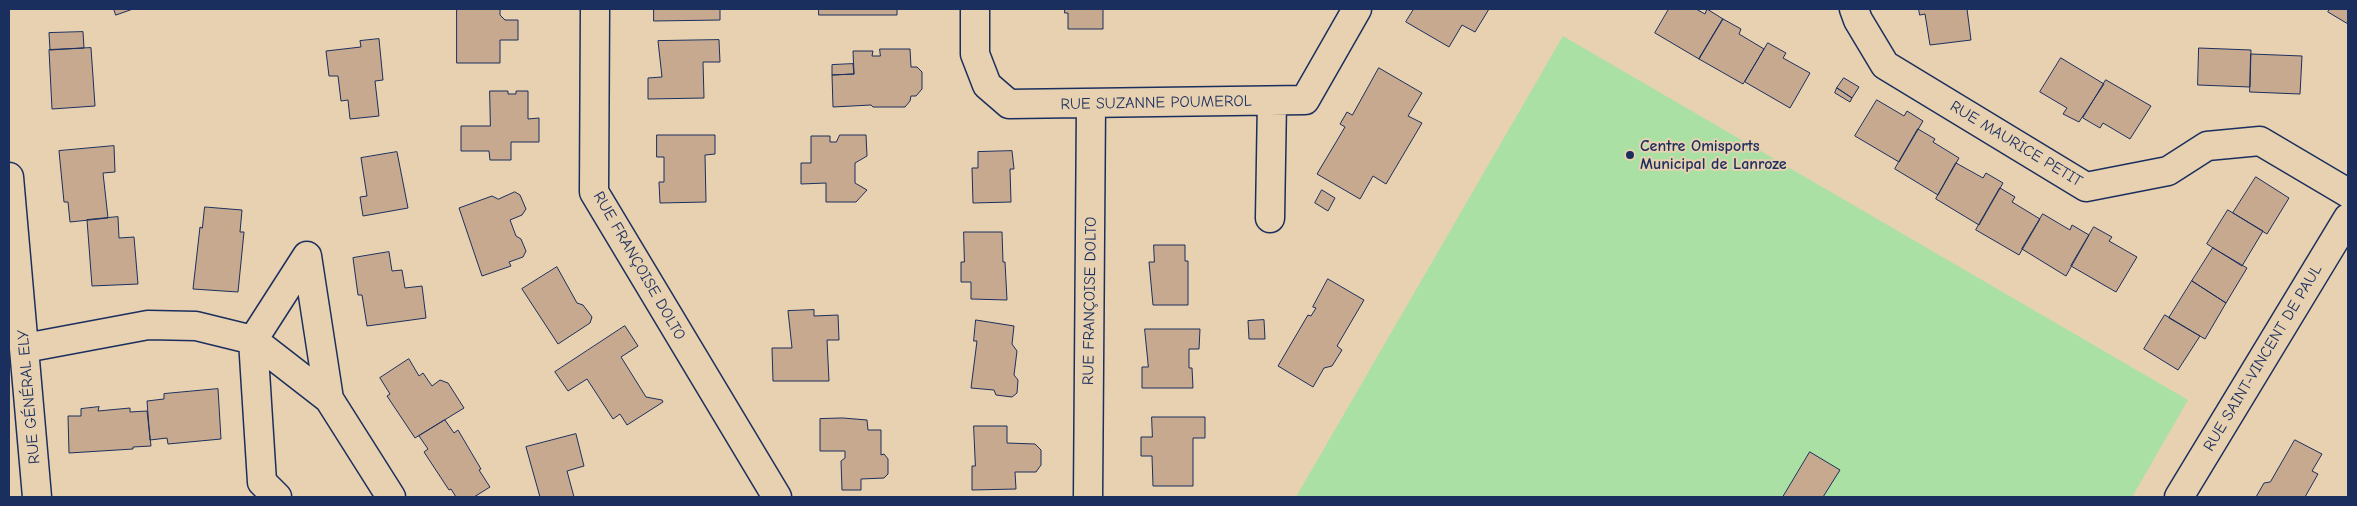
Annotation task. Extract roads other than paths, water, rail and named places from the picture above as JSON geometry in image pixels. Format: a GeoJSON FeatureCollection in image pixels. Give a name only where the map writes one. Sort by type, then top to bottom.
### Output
{"type":"FeatureCollection","features":[{"type":"Feature","properties":{"kind":"street","name":"RUE FRANÇOISE DOLTO"},"geometry":{"type":"LineString","coordinates":[[595,9],[594,192],[777,497]]}},
{"type":"Feature","properties":{"kind":"street","name":"RUE SUZANNE POUMEROL"},"geometry":{"type":"LineString","coordinates":[[975,9],[975,54],[987,85],[1008,104],[1305,100],[1357,9]]}},
{"type":"Feature","properties":{"kind":"street","name":"RUE MAURICE PETIT"},"geometry":{"type":"LineString","coordinates":[[1854,9],[1858,20],[1885,65],[2086,187],[2168,171],[2207,146],[2260,141],[2348,193]]}},
{"type":"Feature","properties":{"kind":"street"},"geometry":{"type":"LineString","coordinates":[[1270,218],[1272,101]]}},
{"type":"Feature","properties":{"kind":"street","name":"RUE FRANÇOISE DOLTO"},"geometry":{"type":"LineString","coordinates":[[1088,497],[1092,104]]}},
{"type":"Feature","properties":{"kind":"street","name":"RUE GÉNÉRAL ELY"},"geometry":{"type":"LineString","coordinates":[[9,177],[37,497]]}},
{"type":"Feature","properties":{"kind":"street","name":"RUE SAINT-VINCENT DE PAUL"},"geometry":{"type":"LineString","coordinates":[[2178,497],[2348,218]]}},
{"type":"Feature","properties":{"kind":"street"},"geometry":{"type":"LineString","coordinates":[[276,497],[262,482],[253,340],[307,256],[329,400]]}},
{"type":"Feature","properties":{"kind":"street"},"geometry":{"type":"LineString","coordinates":[[25,348],[148,325],[196,326],[253,340],[329,400],[391,497]]}},
{"type":"Feature","properties":{"kind":"place","name":"Centre Omisports Municipal de Lanroze"},"geometry":{"type":"Point","coordinates":[1630,155]}}]}
